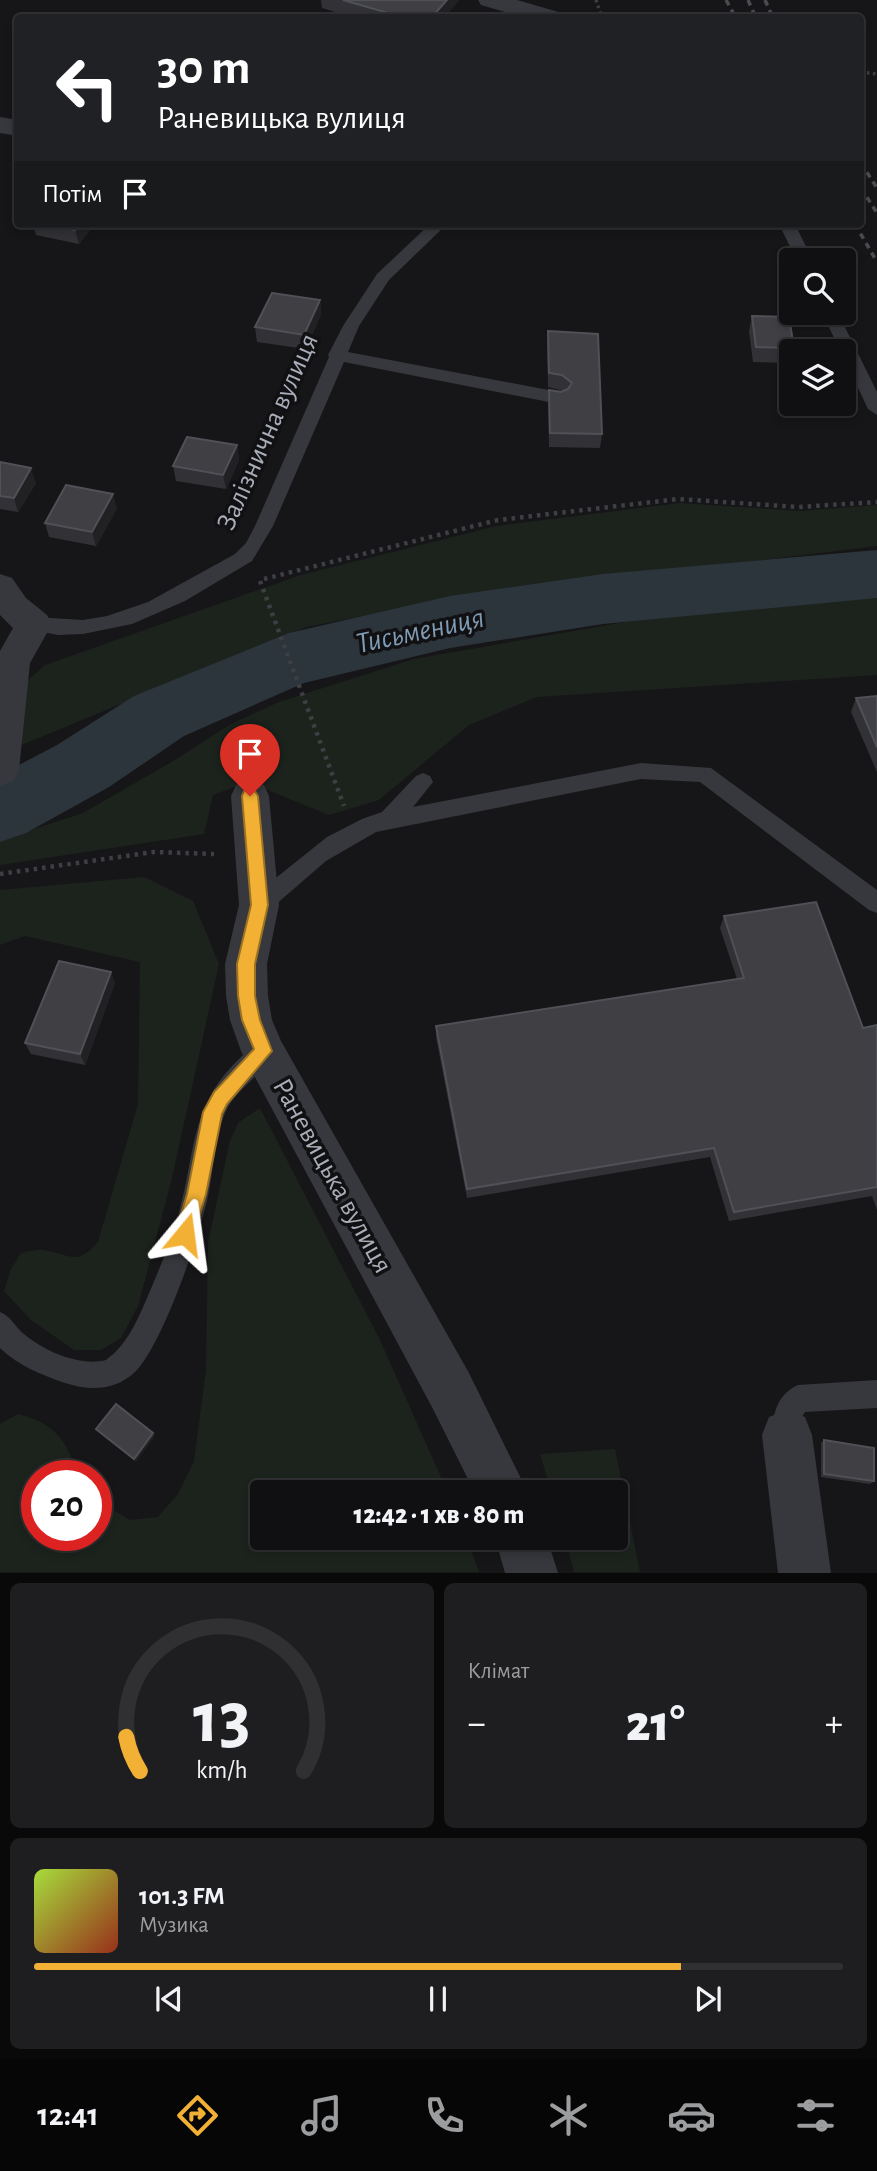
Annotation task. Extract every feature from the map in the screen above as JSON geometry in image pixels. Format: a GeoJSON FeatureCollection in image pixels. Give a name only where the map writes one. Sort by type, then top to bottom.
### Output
{"type":"FeatureCollection","features":[{"type":"Feature","properties":{"kind":"street"},"geometry":{"type":"LineString","coordinates":[[490,0],[539,14]]}},
{"type":"Feature","properties":{"kind":"street"},"geometry":{"type":"LineString","coordinates":[[0,587],[7,602],[20,616],[34,624],[12,662],[0,770]]}},
{"type":"Feature","properties":{"kind":"street","name":"Раневицька вулиця"},"geometry":{"type":"LineString","coordinates":[[250,796],[259,905],[246,964],[251,1020],[263,1051],[451,1391],[496,1480]]}},
{"type":"Feature","properties":{"kind":"street"},"geometry":{"type":"LineString","coordinates":[[787,1435],[805,1573]]}},
{"type":"Feature","properties":{"kind":"street"},"geometry":{"type":"LineString","coordinates":[[525,1550],[532,1573]]}},
{"type":"Feature","properties":{"kind":"lane","name":"Залізнична вулиця"},"geometry":{"type":"LineString","coordinates":[[34,624],[74,628],[99,625],[134,615],[200,585],[248,553],[264,526],[351,326],[383,277],[416,242],[434,228]]}},
{"type":"Feature","properties":{"kind":"lane"},"geometry":{"type":"LineString","coordinates":[[789,228],[799,248]]}},
{"type":"Feature","properties":{"kind":"lane"},"geometry":{"type":"LineString","coordinates":[[836,325],[877,409]]}},
{"type":"Feature","properties":{"kind":"lane"},"geometry":{"type":"LineString","coordinates":[[337,355],[559,398]]}},
{"type":"Feature","properties":{"kind":"lane"},"geometry":{"type":"LineString","coordinates":[[259,905],[310,859],[354,831],[390,818],[425,815],[641,771],[704,774],[877,903]]}},
{"type":"Feature","properties":{"kind":"lane"},"geometry":{"type":"LineString","coordinates":[[390,818],[423,782]]}},
{"type":"Feature","properties":{"kind":"lane"},"geometry":{"type":"LineString","coordinates":[[0,1325],[8,1342],[72,1373],[104,1375],[131,1359],[141,1346],[179,1253],[197,1194],[213,1112],[220,1098],[263,1051]]}},
{"type":"Feature","properties":{"kind":"lane"},"geometry":{"type":"LineString","coordinates":[[787,1435],[788,1411],[798,1399],[877,1394]]}},
{"type":"Feature","properties":{"kind":"path"},"geometry":{"type":"LineString","coordinates":[[260,580],[498,520],[678,499],[798,507],[877,502]]}},
{"type":"Feature","properties":{"kind":"path"},"geometry":{"type":"LineString","coordinates":[[248,553],[354,831]]}},
{"type":"Feature","properties":{"kind":"path"},"geometry":{"type":"LineString","coordinates":[[0,874],[154,852],[190,851],[255,859]]}},
{"type":"Feature","properties":{"kind":"shaded area"},"geometry":{"type":"Polygon","coordinates":[[[680,503],[800,511],[877,505],[877,546],[468,596],[306,627],[0,754],[0,705],[45,665],[301,575],[497,526],[680,503]]]}},
{"type":"Feature","properties":{"kind":"shaded area"},"geometry":{"type":"Polygon","coordinates":[[[877,597],[877,675],[537,697],[469,725],[379,800],[329,815],[248,782],[213,795],[204,834],[0,865],[0,840],[83,813],[231,724],[279,702],[414,659],[625,622],[877,597]]]}},
{"type":"Feature","properties":{"kind":"shaded area"},"geometry":{"type":"Polygon","coordinates":[[[144,877],[193,901],[219,964],[172,1178],[138,1306],[121,1338],[101,1350],[74,1350],[31,1320],[4,1291],[11,1269],[21,1253],[40,1250],[78,1257],[91,1250],[98,1242],[138,1104],[140,962],[25,936],[0,945],[0,890],[144,877]]]}},
{"type":"Feature","properties":{"kind":"shaded area"},"geometry":{"type":"Polygon","coordinates":[[[260,1108],[380,1340],[442,1480],[250,1480],[250,1550],[471,1550],[479,1572],[0,1572],[0,1424],[18,1414],[51,1429],[64,1443],[72,1460],[21,1460],[21,1551],[112,1551],[112,1509],[130,1520],[158,1517],[178,1494],[194,1461],[206,1370],[208,1243],[230,1140],[239,1122],[260,1108]]]}},
{"type":"Feature","properties":{"kind":"shaded area"},"geometry":{"type":"Polygon","coordinates":[[[615,1449],[621,1480],[548,1480],[540,1454],[615,1449]]]}},
{"type":"Feature","properties":{"kind":"shaded area"},"geometry":{"type":"Polygon","coordinates":[[[628,1513],[640,1572],[574,1572],[568,1550],[628,1550],[628,1513]]]}},
{"type":"Feature","properties":{"kind":"building"},"geometry":{"type":"Polygon","coordinates":[[[343,0],[447,0],[435,14],[392,14],[343,0]]]}},
{"type":"Feature","properties":{"kind":"building"},"geometry":{"type":"Polygon","coordinates":[[[272,293],[320,300],[304,335],[255,327],[272,293]]]}},
{"type":"Feature","properties":{"kind":"building"},"geometry":{"type":"Polygon","coordinates":[[[752,316],[779,317],[779,325],[790,325],[793,339],[779,339],[779,348],[756,347],[752,316]]]}},
{"type":"Feature","properties":{"kind":"building"},"geometry":{"type":"Polygon","coordinates":[[[548,331],[598,334],[602,434],[550,433],[549,390],[561,392],[568,389],[572,383],[562,375],[549,373],[548,331]]]}},
{"type":"Feature","properties":{"kind":"building"},"geometry":{"type":"Polygon","coordinates":[[[187,437],[237,445],[223,475],[173,466],[187,437]]]}},
{"type":"Feature","properties":{"kind":"building"},"geometry":{"type":"Polygon","coordinates":[[[0,462],[31,468],[14,498],[0,496],[0,462]]]}},
{"type":"Feature","properties":{"kind":"building"},"geometry":{"type":"Polygon","coordinates":[[[66,485],[113,494],[92,532],[45,523],[66,485]]]}},
{"type":"Feature","properties":{"kind":"building"},"geometry":{"type":"Polygon","coordinates":[[[877,696],[877,747],[856,698],[877,696]]]}},
{"type":"Feature","properties":{"kind":"building"},"geometry":{"type":"Polygon","coordinates":[[[816,902],[863,1028],[877,1025],[877,1187],[734,1212],[714,1148],[467,1189],[436,1026],[744,978],[724,916],[816,902]]]}},
{"type":"Feature","properties":{"kind":"building"},"geometry":{"type":"Polygon","coordinates":[[[59,961],[111,972],[80,1054],[25,1043],[59,961]]]}},
{"type":"Feature","properties":{"kind":"building"},"geometry":{"type":"Polygon","coordinates":[[[116,1404],[153,1433],[134,1459],[96,1429],[116,1404]]]}},
{"type":"Feature","properties":{"kind":"building"},"geometry":{"type":"Polygon","coordinates":[[[824,1440],[874,1448],[874,1481],[824,1474],[824,1440]]]}},
{"type":"Feature","properties":{"kind":"waterway","name":"Тисьмениця"},"geometry":{"type":"LineString","coordinates":[[0,811],[83,766],[159,716],[289,660],[450,622],[603,599],[877,574]]}},
{"type":"Feature","properties":{"kind":"railway"},"geometry":{"type":"LineString","coordinates":[[726,0],[734,14]]}},
{"type":"Feature","properties":{"kind":"railway"},"geometry":{"type":"LineString","coordinates":[[748,0],[754,14]]}},
{"type":"Feature","properties":{"kind":"railway"},"geometry":{"type":"LineString","coordinates":[[765,0],[771,14]]}},
{"type":"Feature","properties":{"kind":"railway"},"geometry":{"type":"LineString","coordinates":[[864,168],[877,188]]}},
{"type":"Feature","properties":{"kind":"railway"},"geometry":{"type":"LineString","coordinates":[[864,193],[877,213]]}},
{"type":"Feature","properties":{"kind":"railway"},"geometry":{"type":"LineString","coordinates":[[857,228],[877,262]]}},
{"type":"Feature","properties":{"kind":"route"},"geometry":{"type":"LineString","coordinates":[[185,1234],[197,1194],[213,1112],[220,1098],[263,1051],[251,1020],[247,996],[246,964],[259,905],[250,796]]}}]}
